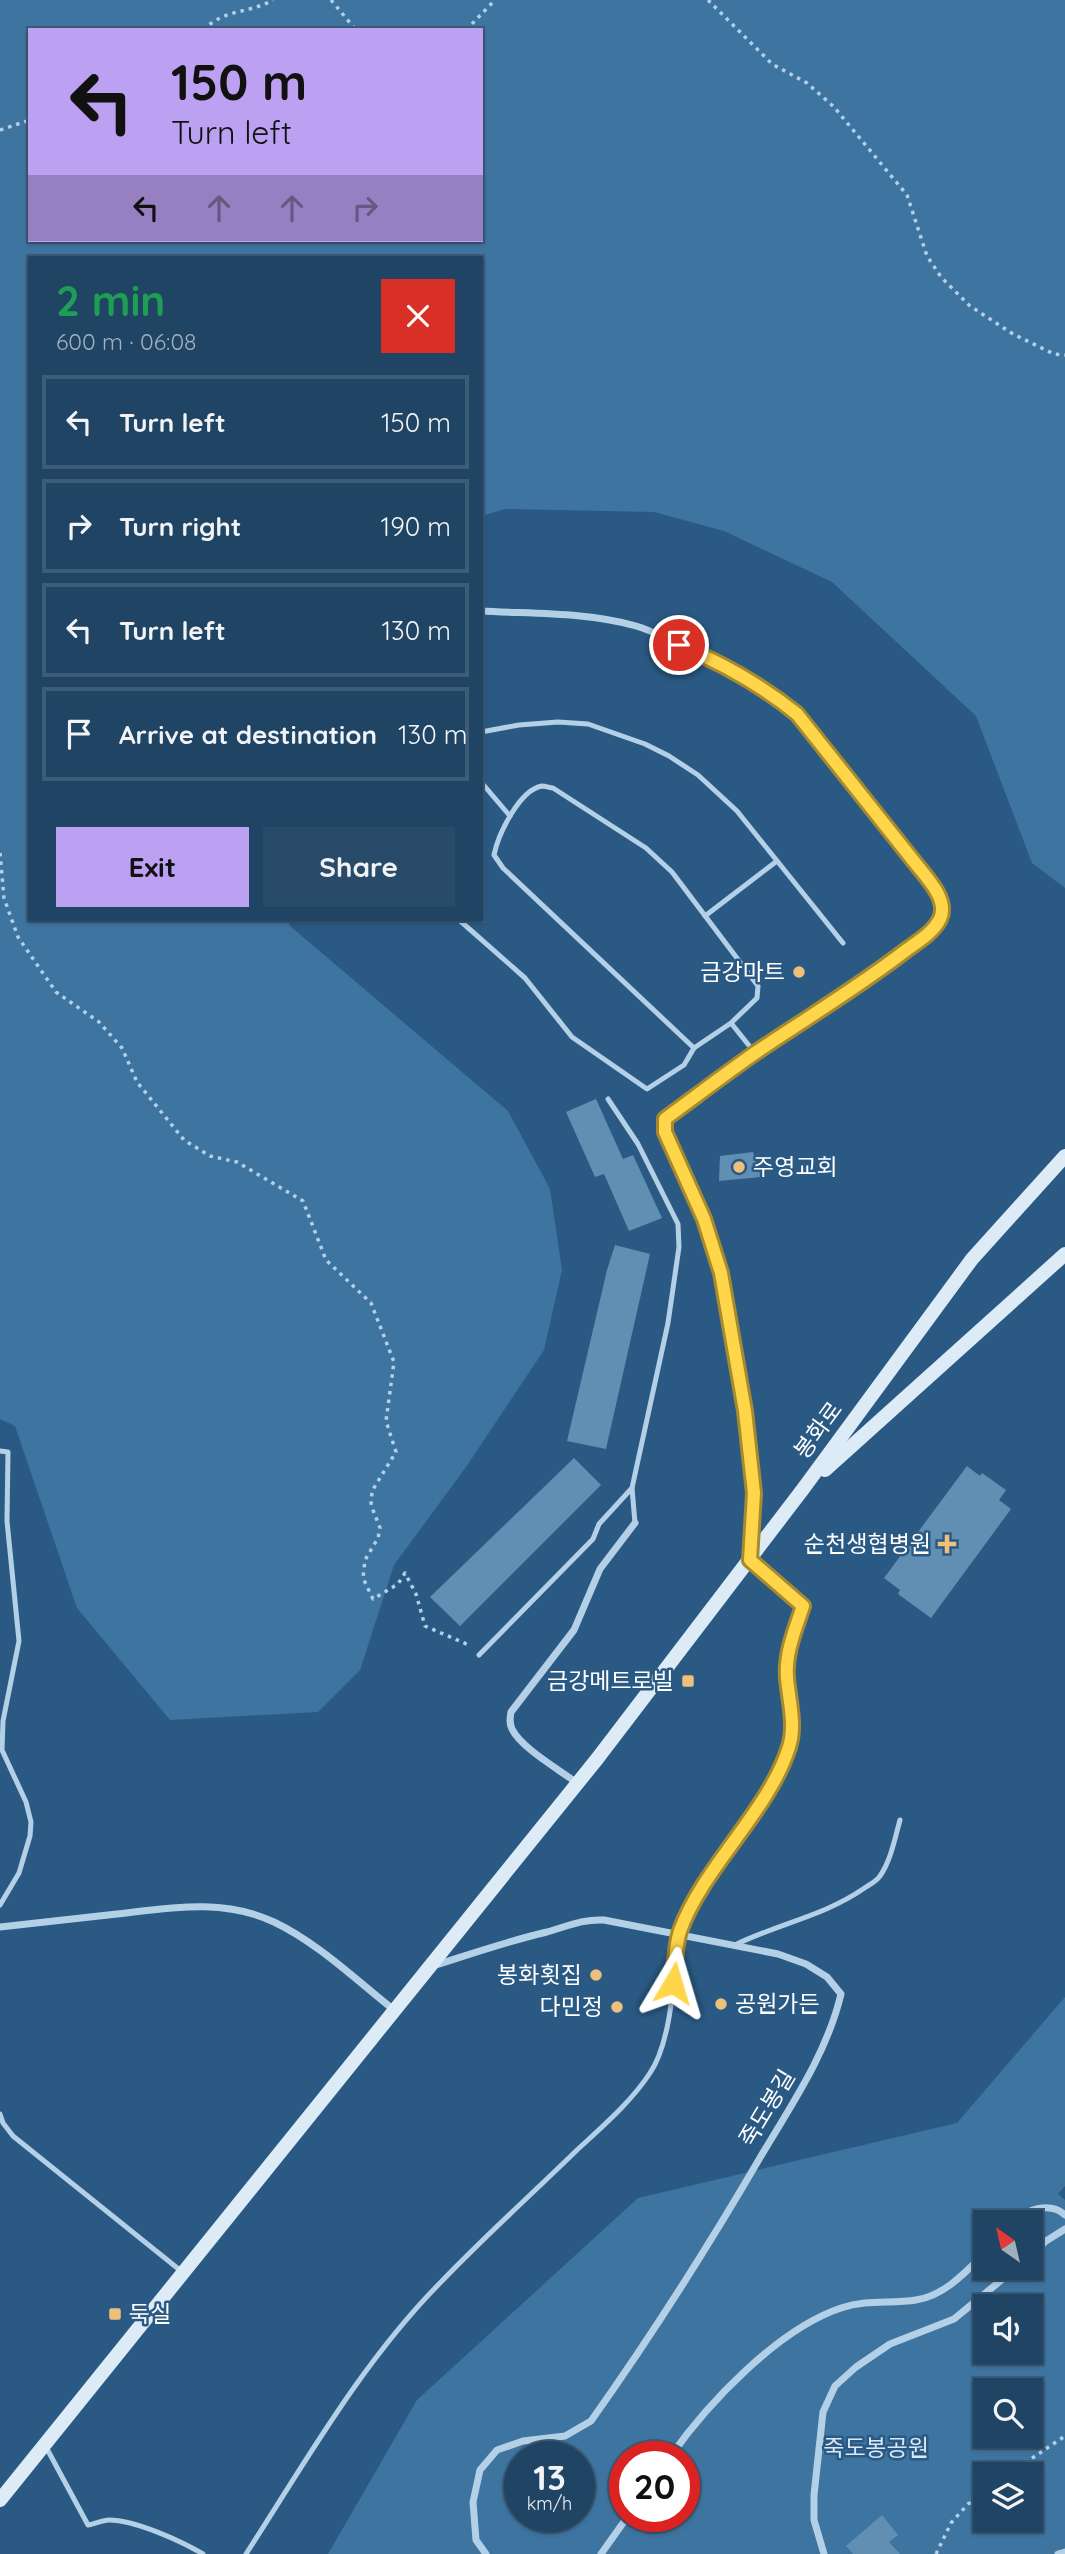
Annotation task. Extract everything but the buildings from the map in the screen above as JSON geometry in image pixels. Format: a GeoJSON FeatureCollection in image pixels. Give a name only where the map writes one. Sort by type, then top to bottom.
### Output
{"type":"FeatureCollection","features":[{"type":"Feature","properties":{"kind":"main road","name":"봉화로"},"geometry":{"type":"LineString","coordinates":[[803,1489],[972,1259],[1065,1156]]}},
{"type":"Feature","properties":{"kind":"main road","name":"봉화로"},"geometry":{"type":"LineString","coordinates":[[803,1489],[1065,1254]]}},
{"type":"Feature","properties":{"kind":"main road"},"geometry":{"type":"LineString","coordinates":[[2,2493],[44,2445],[578,1783],[803,1489]]}},
{"type":"Feature","properties":{"kind":"street"},"geometry":{"type":"LineString","coordinates":[[483,611],[573,615],[638,626],[741,674],[773,694],[814,732],[940,898],[943,906],[941,918],[934,929],[665,1119],[665,1132],[704,1219],[721,1273],[745,1411],[754,1493],[750,1560]]}},
{"type":"Feature","properties":{"kind":"street"},"geometry":{"type":"LineString","coordinates":[[578,1783],[522,1742],[513,1731],[511,1712],[574,1630],[600,1569],[635,1522]]}},
{"type":"Feature","properties":{"kind":"street"},"geometry":{"type":"LineString","coordinates":[[0,1927],[186,1906],[241,1910],[275,1923],[307,1943],[395,2010]]}},
{"type":"Feature","properties":{"kind":"street","name":"죽도봉길"},"geometry":{"type":"LineString","coordinates":[[429,1968],[585,1919],[604,1920],[778,1954],[806,1964],[827,1977],[841,1994],[835,2016],[812,2071],[706,2251],[591,2421],[565,2436],[523,2441],[496,2450],[480,2470],[473,2502],[476,2540],[486,2554]]}},
{"type":"Feature","properties":{"kind":"street"},"geometry":{"type":"LineString","coordinates":[[1032,2210],[1042,2208],[1061,2211],[1065,2215]]}},
{"type":"Feature","properties":{"kind":"street"},"geometry":{"type":"LineString","coordinates":[[1043,2244],[1065,2229]]}},
{"type":"Feature","properties":{"kind":"street"},"geometry":{"type":"LineString","coordinates":[[681,2441],[748,2369],[806,2323],[842,2308],[874,2301],[916,2300],[938,2293],[973,2265]]}},
{"type":"Feature","properties":{"kind":"street"},"geometry":{"type":"LineString","coordinates":[[824,2554],[814,2520],[814,2495],[823,2412],[835,2386],[856,2367],[890,2344],[954,2319],[1001,2280]]}},
{"type":"Feature","properties":{"kind":"street"},"geometry":{"type":"LineString","coordinates":[[601,2554],[617,2532]]}},
{"type":"Feature","properties":{"kind":"street"},"geometry":{"type":"LineString","coordinates":[[1058,2554],[1065,2552]]}},
{"type":"Feature","properties":{"kind":"lane"},"geometry":{"type":"LineString","coordinates":[[483,732],[519,725],[588,724],[645,744],[698,775],[737,811],[843,943]]}},
{"type":"Feature","properties":{"kind":"lane"},"geometry":{"type":"LineString","coordinates":[[483,784],[510,816]]}},
{"type":"Feature","properties":{"kind":"lane"},"geometry":{"type":"LineString","coordinates":[[460,921],[525,978],[572,1037],[647,1089],[684,1065],[694,1048],[731,1023],[757,998],[758,986],[672,872],[646,848],[553,788],[542,786],[532,792],[510,816],[500,831],[494,855],[502,868],[694,1048]]}},
{"type":"Feature","properties":{"kind":"lane"},"geometry":{"type":"LineString","coordinates":[[705,916],[777,861]]}},
{"type":"Feature","properties":{"kind":"lane"},"geometry":{"type":"LineString","coordinates":[[731,1023],[755,1053]]}},
{"type":"Feature","properties":{"kind":"lane"},"geometry":{"type":"LineString","coordinates":[[608,1099],[638,1144],[678,1224],[679,1247],[668,1323],[632,1488],[635,1522]]}},
{"type":"Feature","properties":{"kind":"lane"},"geometry":{"type":"LineString","coordinates":[[0,1451],[8,1452],[7,1521],[19,1640],[3,1721],[2,1750],[26,1802],[31,1822],[30,1836],[19,1874],[0,1905]]}},
{"type":"Feature","properties":{"kind":"lane"},"geometry":{"type":"LineString","coordinates":[[480,1653],[593,1539],[599,1524],[632,1488]]}},
{"type":"Feature","properties":{"kind":"lane"},"geometry":{"type":"LineString","coordinates":[[246,2554],[371,2364],[407,2319],[440,2283],[623,2106],[651,2073],[660,2051],[670,2008],[679,1934],[691,1908],[772,1783],[789,1746],[789,1647],[803,1606],[750,1560]]}},
{"type":"Feature","properties":{"kind":"lane"},"geometry":{"type":"LineString","coordinates":[[735,1945],[754,1935],[810,1917],[857,1893],[880,1877],[901,1820]]}},
{"type":"Feature","properties":{"kind":"lane"},"geometry":{"type":"LineString","coordinates":[[0,2114],[13,2136],[183,2272]]}},
{"type":"Feature","properties":{"kind":"lane"},"geometry":{"type":"LineString","coordinates":[[44,2445],[88,2525],[109,2520],[136,2525],[190,2546],[203,2554]]}},
{"type":"Feature","properties":{"kind":"path"},"geometry":{"type":"LineString","coordinates":[[206,28],[227,13],[262,6],[273,0]]}},
{"type":"Feature","properties":{"kind":"path"},"geometry":{"type":"LineString","coordinates":[[331,0],[354,28]]}},
{"type":"Feature","properties":{"kind":"path"},"geometry":{"type":"LineString","coordinates":[[468,28],[495,0]]}},
{"type":"Feature","properties":{"kind":"path"},"geometry":{"type":"LineString","coordinates":[[708,0],[772,64],[807,83],[834,107],[907,195],[927,256],[941,277],[970,306],[1013,334],[1054,354],[1065,355]]}},
{"type":"Feature","properties":{"kind":"path"},"geometry":{"type":"LineString","coordinates":[[0,130],[28,121]]}},
{"type":"Feature","properties":{"kind":"path"},"geometry":{"type":"LineString","coordinates":[[0,853],[4,898],[18,937],[56,992],[99,1022],[122,1048],[136,1083],[184,1140],[210,1156],[237,1162],[303,1201],[326,1260],[371,1303],[394,1362],[386,1421],[396,1452],[372,1491],[371,1505],[380,1528],[378,1538],[365,1560],[363,1578],[373,1599],[398,1584],[405,1573],[416,1594],[425,1626],[480,1653]]}},
{"type":"Feature","properties":{"kind":"path"},"geometry":{"type":"LineString","coordinates":[[1027,2462],[1065,2436]]}},
{"type":"Feature","properties":{"kind":"path"},"geometry":{"type":"LineString","coordinates":[[936,2554],[951,2523],[973,2501]]}},
{"type":"Feature","properties":{"kind":"green space"},"geometry":{"type":"Polygon","coordinates":[[[0,0],[1065,0],[1065,888],[1032,863],[976,716],[832,582],[724,531],[654,512],[505,509],[483,515],[483,256],[28,256],[28,921],[288,921],[290,926],[508,1111],[550,1189],[562,1270],[544,1350],[466,1467],[394,1565],[360,1670],[318,1712],[170,1720],[77,1608],[15,1426],[0,1419],[0,0]]]}},
{"type":"Feature","properties":{"kind":"green space","name":"죽도봉공원"},"geometry":{"type":"Polygon","coordinates":[[[1065,1997],[1065,2186],[1058,2194],[1065,2200],[1065,2554],[328,2554],[417,2400],[638,2198],[957,2123],[1065,1997]]]}},
{"type":"Feature","properties":{"kind":"place","name":"금강마트"},"geometry":{"type":"Point","coordinates":[799,972]}},
{"type":"Feature","properties":{"kind":"place","name":"주영교회"},"geometry":{"type":"Point","coordinates":[739,1167]}},
{"type":"Feature","properties":{"kind":"place","name":"순천생협병원"},"geometry":{"type":"Point","coordinates":[947,1544]}},
{"type":"Feature","properties":{"kind":"place","name":"금강메트로빌"},"geometry":{"type":"Point","coordinates":[688,1681]}},
{"type":"Feature","properties":{"kind":"place","name":"봉화횟집"},"geometry":{"type":"Point","coordinates":[596,1975]}},
{"type":"Feature","properties":{"kind":"place","name":"공원가든"},"geometry":{"type":"Point","coordinates":[721,2004]}},
{"type":"Feature","properties":{"kind":"place","name":"다민정"},"geometry":{"type":"Point","coordinates":[617,2007]}},
{"type":"Feature","properties":{"kind":"place","name":"둑실"},"geometry":{"type":"Point","coordinates":[115,2314]}},
{"type":"Feature","properties":{"kind":"route"},"geometry":{"type":"LineString","coordinates":[[673,1983],[679,1934],[691,1908],[772,1783],[789,1746],[789,1647],[803,1606],[750,1560],[754,1493],[745,1411],[721,1273],[704,1219],[665,1132],[665,1119],[934,929],[941,918],[943,906],[916,864],[814,732],[797,714],[773,694],[741,674],[679,645]]}}]}
